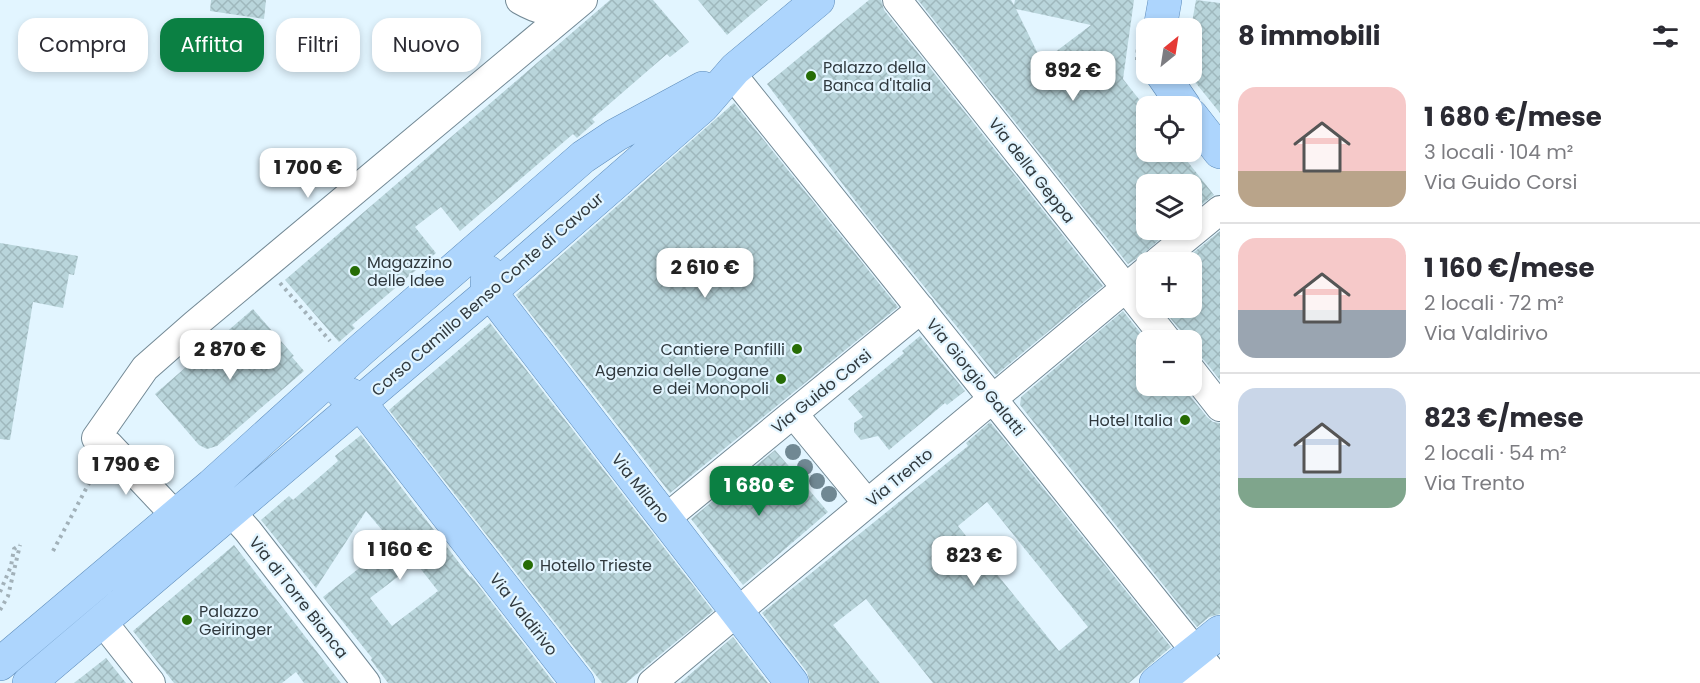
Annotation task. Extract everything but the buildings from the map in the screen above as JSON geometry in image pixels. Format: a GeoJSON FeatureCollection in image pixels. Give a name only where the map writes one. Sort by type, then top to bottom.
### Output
{"type":"FeatureCollection","features":[{"type":"Feature","properties":{"kind":"main road","name":"Corso Camillo Benso Conte di Cavour"},"geometry":{"type":"LineString","coordinates":[[29,683],[490,292],[688,120],[733,71],[818,0]]}},
{"type":"Feature","properties":{"kind":"main road"},"geometry":{"type":"LineString","coordinates":[[1162,18],[1165,0]]}},
{"type":"Feature","properties":{"kind":"main road","name":"Corso Camillo Benso Conte di Cavour"},"geometry":{"type":"LineString","coordinates":[[0,664],[212,485],[312,394],[583,157],[616,135],[733,71]]}},
{"type":"Feature","properties":{"kind":"main road"},"geometry":{"type":"LineString","coordinates":[[490,292],[487,275],[496,259],[676,103]]}},
{"type":"Feature","properties":{"kind":"main road"},"geometry":{"type":"LineString","coordinates":[[1202,129],[1220,152]]}},
{"type":"Feature","properties":{"kind":"main road","name":"Via Milano"},"geometry":{"type":"LineString","coordinates":[[490,292],[792,683]]}},
{"type":"Feature","properties":{"kind":"main road"},"geometry":{"type":"LineString","coordinates":[[312,394],[339,391],[351,395],[360,403]]}},
{"type":"Feature","properties":{"kind":"main road","name":"Via Valdirivo"},"geometry":{"type":"LineString","coordinates":[[360,403],[578,683]]}},
{"type":"Feature","properties":{"kind":"main road"},"geometry":{"type":"LineString","coordinates":[[1156,683],[1202,669]]}},
{"type":"Feature","properties":{"kind":"street"},"geometry":{"type":"LineString","coordinates":[[520,0],[538,10],[556,12],[578,5]]}},
{"type":"Feature","properties":{"kind":"street","name":"Via della Geppa"},"geometry":{"type":"LineString","coordinates":[[897,0],[1136,280]]}},
{"type":"Feature","properties":{"kind":"street"},"geometry":{"type":"LineString","coordinates":[[175,515],[103,442],[145,368],[203,317],[578,5]]}},
{"type":"Feature","properties":{"kind":"street","name":"Via Giorgio Galatti"},"geometry":{"type":"LineString","coordinates":[[733,71],[993,399],[1202,669]]}},
{"type":"Feature","properties":{"kind":"street"},"geometry":{"type":"LineString","coordinates":[[1169,252],[1220,210]]}},
{"type":"Feature","properties":{"kind":"street","name":"Via Trento"},"geometry":{"type":"LineString","coordinates":[[652,683],[1136,280]]}},
{"type":"Feature","properties":{"kind":"street","name":"Via Guido Corsi"},"geometry":{"type":"LineString","coordinates":[[665,519],[921,309]]}},
{"type":"Feature","properties":{"kind":"street"},"geometry":{"type":"LineString","coordinates":[[1202,384],[1220,407]]}},
{"type":"Feature","properties":{"kind":"street"},"geometry":{"type":"LineString","coordinates":[[801,423],[862,497]]}},
{"type":"Feature","properties":{"kind":"street","name":"Via di Torre Bianca"},"geometry":{"type":"LineString","coordinates":[[231,512],[366,683]]}},
{"type":"Feature","properties":{"kind":"street"},"geometry":{"type":"LineString","coordinates":[[102,621],[152,683]]}},
{"type":"Feature","properties":{"kind":"path"},"geometry":{"type":"LineString","coordinates":[[273,275],[331,342]]}},
{"type":"Feature","properties":{"kind":"path"},"geometry":{"type":"LineString","coordinates":[[53,551],[103,442]]}},
{"type":"Feature","properties":{"kind":"path"},"geometry":{"type":"LineString","coordinates":[[0,592],[11,566],[14,549],[20,545],[8,596],[0,610]]}},
{"type":"Feature","properties":{"kind":"place","name":"Palazzo della Banca d'Italia"},"geometry":{"type":"Point","coordinates":[811,76]}},
{"type":"Feature","properties":{"kind":"place","name":"Magazzino delle Idee"},"geometry":{"type":"Point","coordinates":[355,271]}},
{"type":"Feature","properties":{"kind":"place","name":"Cantiere Panfilli"},"geometry":{"type":"Point","coordinates":[797,349]}},
{"type":"Feature","properties":{"kind":"place","name":"Agenzia delle Dogane e dei Monopoli"},"geometry":{"type":"Point","coordinates":[781,379]}},
{"type":"Feature","properties":{"kind":"place","name":"Hotel Italia"},"geometry":{"type":"Point","coordinates":[1185,420]}},
{"type":"Feature","properties":{"kind":"place","name":"Hotello Trieste"},"geometry":{"type":"Point","coordinates":[528,565]}},
{"type":"Feature","properties":{"kind":"place","name":"Palazzo Geiringer"},"geometry":{"type":"Point","coordinates":[187,620]}}]}
